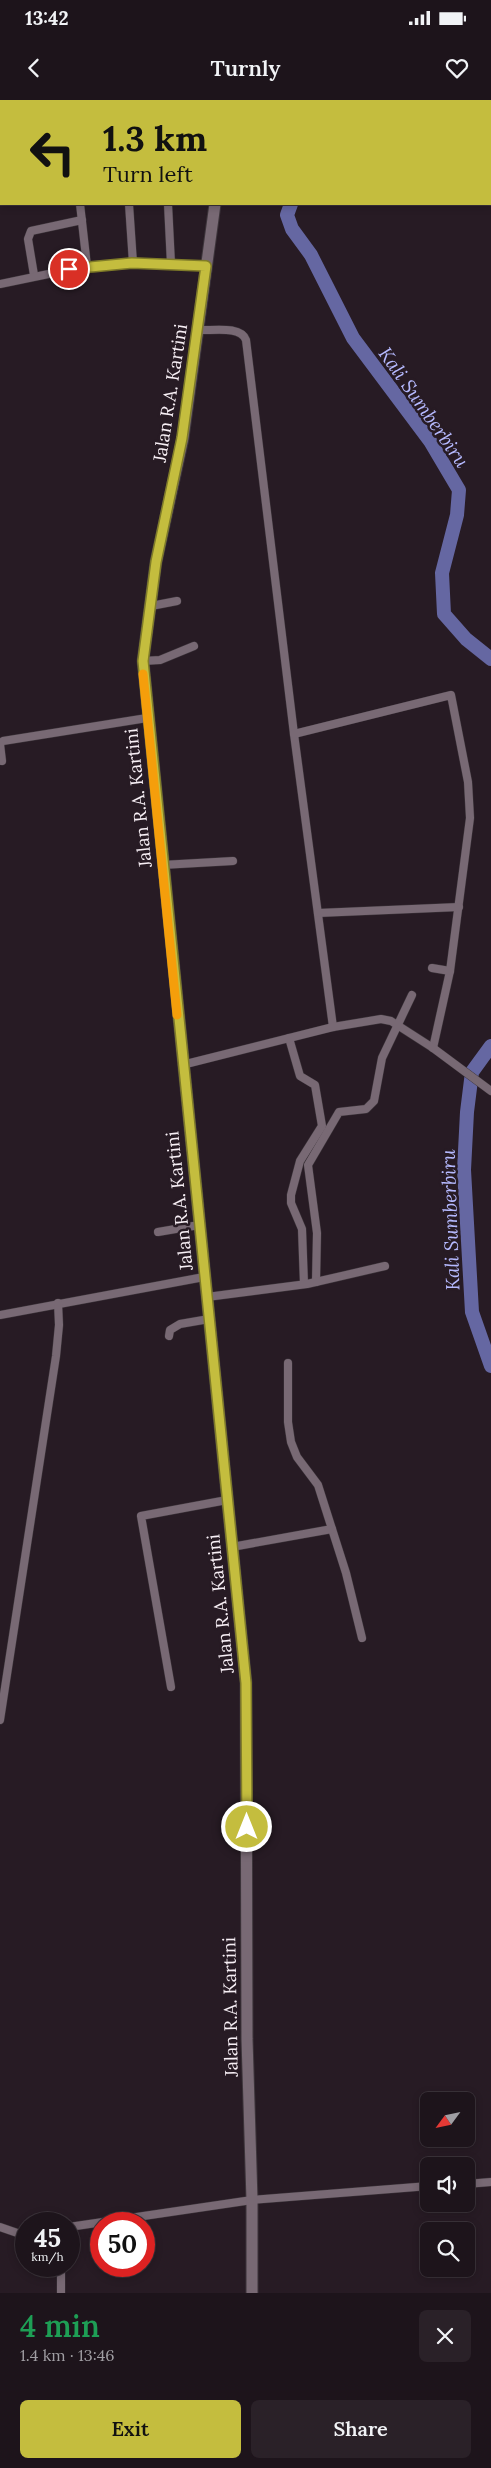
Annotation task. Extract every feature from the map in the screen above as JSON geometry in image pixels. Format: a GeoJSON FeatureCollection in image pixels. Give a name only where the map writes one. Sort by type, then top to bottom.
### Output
{"type":"FeatureCollection","features":[{"type":"Feature","properties":{"kind":"main road","name":"Jalan R.A. Kartini"},"geometry":{"type":"LineString","coordinates":[[216,205],[182,438],[156,562],[143,661],[182,1065],[246,1683],[247,2039],[252,2200],[252,2293]]}},
{"type":"Feature","properties":{"kind":"street"},"geometry":{"type":"LineString","coordinates":[[80,205],[87,266]]}},
{"type":"Feature","properties":{"kind":"street"},"geometry":{"type":"LineString","coordinates":[[129,205],[132,263]]}},
{"type":"Feature","properties":{"kind":"street"},"geometry":{"type":"LineString","coordinates":[[168,205],[172,264]]}},
{"type":"Feature","properties":{"kind":"street"},"geometry":{"type":"LineString","coordinates":[[34,276],[28,239],[31,231],[82,220]]}},
{"type":"Feature","properties":{"kind":"street"},"geometry":{"type":"LineString","coordinates":[[0,284],[87,266],[132,263],[206,266]]}},
{"type":"Feature","properties":{"kind":"street"},"geometry":{"type":"LineString","coordinates":[[198,330],[239,332],[245,336],[246,340],[294,734],[333,1027]]}},
{"type":"Feature","properties":{"kind":"street"},"geometry":{"type":"LineString","coordinates":[[150,606],[177,601]]}},
{"type":"Feature","properties":{"kind":"street"},"geometry":{"type":"LineString","coordinates":[[143,661],[160,660],[194,646]]}},
{"type":"Feature","properties":{"kind":"street"},"geometry":{"type":"LineString","coordinates":[[294,734],[447,696],[460,739],[470,802],[459,907],[433,1048]]}},
{"type":"Feature","properties":{"kind":"street"},"geometry":{"type":"LineString","coordinates":[[0,739],[147,717]]}},
{"type":"Feature","properties":{"kind":"street"},"geometry":{"type":"LineString","coordinates":[[2,760],[0,744],[4,741],[147,717]]}},
{"type":"Feature","properties":{"kind":"street"},"geometry":{"type":"LineString","coordinates":[[162,866],[233,861]]}},
{"type":"Feature","properties":{"kind":"street"},"geometry":{"type":"LineString","coordinates":[[318,912],[459,907]]}},
{"type":"Feature","properties":{"kind":"street"},"geometry":{"type":"LineString","coordinates":[[432,968],[448,971]]}},
{"type":"Feature","properties":{"kind":"street"},"geometry":{"type":"LineString","coordinates":[[310,1283],[316,1218],[308,1165],[339,1112],[366,1109],[374,1101],[382,1058],[395,1024],[412,995]]}},
{"type":"Feature","properties":{"kind":"street"},"geometry":{"type":"LineString","coordinates":[[182,1065],[333,1027],[381,1019],[395,1024],[433,1048],[491,1091]]}},
{"type":"Feature","properties":{"kind":"street"},"geometry":{"type":"LineString","coordinates":[[289,1038],[300,1076],[315,1085],[322,1126],[300,1161],[291,1203],[302,1229],[310,1283]]}},
{"type":"Feature","properties":{"kind":"street"},"geometry":{"type":"LineString","coordinates":[[300,1161],[308,1165]]}},
{"type":"Feature","properties":{"kind":"street"},"geometry":{"type":"LineString","coordinates":[[158,1232],[199,1225]]}},
{"type":"Feature","properties":{"kind":"street"},"geometry":{"type":"LineString","coordinates":[[207,1296],[310,1283],[385,1266]]}},
{"type":"Feature","properties":{"kind":"street"},"geometry":{"type":"LineString","coordinates":[[0,1315],[204,1277]]}},
{"type":"Feature","properties":{"kind":"street"},"geometry":{"type":"LineString","coordinates":[[0,1720],[56,1356],[59,1325],[58,1304]]}},
{"type":"Feature","properties":{"kind":"street"},"geometry":{"type":"LineString","coordinates":[[170,1336],[170,1330],[180,1324],[209,1319]]}},
{"type":"Feature","properties":{"kind":"street"},"geometry":{"type":"LineString","coordinates":[[288,1363],[288,1422],[291,1442],[297,1458],[318,1485],[349,1582],[362,1638]]}},
{"type":"Feature","properties":{"kind":"street"},"geometry":{"type":"LineString","coordinates":[[171,1687],[141,1516],[148,1513],[227,1500]]}},
{"type":"Feature","properties":{"kind":"street"},"geometry":{"type":"LineString","coordinates":[[232,1547],[332,1528]]}},
{"type":"Feature","properties":{"kind":"street"},"geometry":{"type":"LineString","coordinates":[[475,2183],[491,2182]]}},
{"type":"Feature","properties":{"kind":"street"},"geometry":{"type":"LineString","coordinates":[[80,2225],[252,2200],[420,2187]]}},
{"type":"Feature","properties":{"kind":"street"},"geometry":{"type":"LineString","coordinates":[[0,2227],[15,2232]]}},
{"type":"Feature","properties":{"kind":"street"},"geometry":{"type":"LineString","coordinates":[[61,2277],[61,2293]]}},
{"type":"Feature","properties":{"kind":"waterway","name":"Kali Sumberbiru"},"geometry":{"type":"LineString","coordinates":[[291,205],[287,215],[292,229],[311,255],[353,338],[430,441],[459,490],[457,515],[442,573],[444,614],[466,639],[491,659]]}},
{"type":"Feature","properties":{"kind":"waterway","name":"Kali Sumberbiru"},"geometry":{"type":"LineString","coordinates":[[491,1046],[472,1072],[467,1112],[464,1170],[472,1312],[491,1366]]}},
{"type":"Feature","properties":{"kind":"slow traffic"},"geometry":{"type":"LineString","coordinates":[[143,674],[177,1015]]}},
{"type":"Feature","properties":{"kind":"route"},"geometry":{"type":"LineString","coordinates":[[69,269],[132,263],[206,266],[182,438],[156,562],[143,661],[153,776],[246,1683],[247,1827]]}}]}
